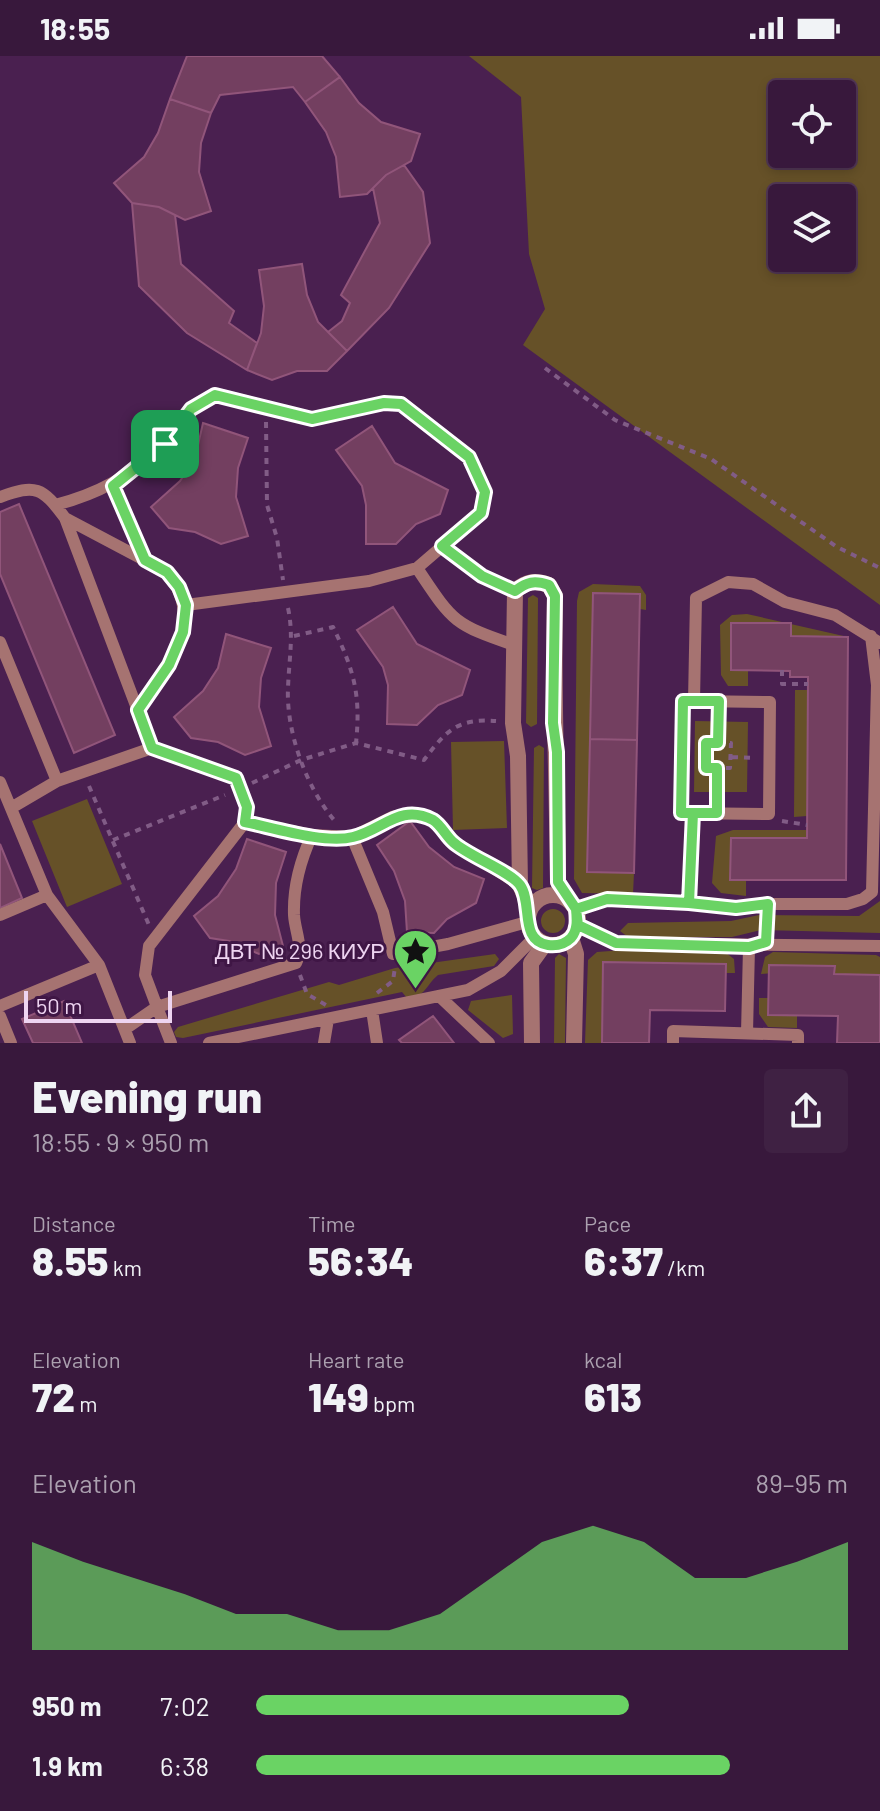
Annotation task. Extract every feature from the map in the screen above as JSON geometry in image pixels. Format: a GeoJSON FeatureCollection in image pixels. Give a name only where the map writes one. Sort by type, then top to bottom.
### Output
{"type":"FeatureCollection","features":[{"type":"Feature","properties":{"kind":"street"},"geometry":{"type":"LineString","coordinates":[[573,918],[559,945],[534,928],[520,885],[518,756],[513,723],[515,591],[525,583],[537,581],[549,585],[555,596],[553,723],[557,752],[558,882],[573,918],[576,954],[574,1043]]}},
{"type":"Feature","properties":{"kind":"street"},"geometry":{"type":"LineString","coordinates":[[532,1043],[531,963],[539,898],[553,894],[573,918]]}},
{"type":"Feature","properties":{"kind":"lane"},"geometry":{"type":"LineString","coordinates":[[55,505],[113,486],[165,444],[191,409],[215,395],[312,419],[384,403],[401,404],[469,457],[485,492],[481,513],[417,568],[369,581],[186,605]]}},
{"type":"Feature","properties":{"kind":"lane"},"geometry":{"type":"LineString","coordinates":[[113,486],[145,560]]}},
{"type":"Feature","properties":{"kind":"lane"},"geometry":{"type":"LineString","coordinates":[[0,497],[27,487],[39,490],[65,518],[152,748]]}},
{"type":"Feature","properties":{"kind":"lane"},"geometry":{"type":"LineString","coordinates":[[65,518],[167,572],[179,587],[186,605],[183,632],[169,665],[138,710]]}},
{"type":"Feature","properties":{"kind":"lane"},"geometry":{"type":"LineString","coordinates":[[442,546],[471,569],[515,591]]}},
{"type":"Feature","properties":{"kind":"lane"},"geometry":{"type":"LineString","coordinates":[[417,568],[453,619],[467,629],[514,645]]}},
{"type":"Feature","properties":{"kind":"lane"},"geometry":{"type":"LineString","coordinates":[[573,918],[607,899],[736,908],[768,904],[847,904],[863,899],[872,892],[876,640],[835,615],[785,602],[753,584],[728,582],[696,598],[694,701]]}},
{"type":"Feature","properties":{"kind":"lane"},"geometry":{"type":"LineString","coordinates":[[0,642],[57,781]]}},
{"type":"Feature","properties":{"kind":"lane"},"geometry":{"type":"LineString","coordinates":[[683,701],[694,701],[770,702],[769,814],[681,813],[683,701]]}},
{"type":"Feature","properties":{"kind":"lane"},"geometry":{"type":"LineString","coordinates":[[11,808],[57,781],[152,748],[236,778],[247,807],[245,822],[155,939],[145,962],[145,975],[171,1043]]}},
{"type":"Feature","properties":{"kind":"lane"},"geometry":{"type":"LineString","coordinates":[[0,782],[47,895],[99,965],[130,1043]]}},
{"type":"Feature","properties":{"kind":"lane"},"geometry":{"type":"LineString","coordinates":[[245,822],[312,835],[351,837],[392,817],[413,813],[435,821],[454,843],[520,885]]}},
{"type":"Feature","properties":{"kind":"lane"},"geometry":{"type":"LineString","coordinates":[[689,903],[693,813]]}},
{"type":"Feature","properties":{"kind":"lane"},"geometry":{"type":"LineString","coordinates":[[125,1029],[157,1007],[296,963],[301,953],[294,915],[295,885],[301,857],[312,835]]}},
{"type":"Feature","properties":{"kind":"lane"},"geometry":{"type":"LineString","coordinates":[[351,837],[383,912],[393,954],[534,928]]}},
{"type":"Feature","properties":{"kind":"lane"},"geometry":{"type":"LineString","coordinates":[[0,915],[47,895]]}},
{"type":"Feature","properties":{"kind":"lane"},"geometry":{"type":"LineString","coordinates":[[573,918],[616,943],[749,947],[766,942],[880,946]]}},
{"type":"Feature","properties":{"kind":"lane"},"geometry":{"type":"LineString","coordinates":[[209,1043],[244,1039],[328,1013],[468,990],[501,971],[534,928]]}},
{"type":"Feature","properties":{"kind":"lane"},"geometry":{"type":"LineString","coordinates":[[747,1033],[749,947]]}},
{"type":"Feature","properties":{"kind":"lane"},"geometry":{"type":"LineString","coordinates":[[0,1006],[99,965]]}},
{"type":"Feature","properties":{"kind":"lane"},"geometry":{"type":"LineString","coordinates":[[439,996],[489,1043]]}},
{"type":"Feature","properties":{"kind":"lane"},"geometry":{"type":"LineString","coordinates":[[373,1004],[377,1043]]}},
{"type":"Feature","properties":{"kind":"lane"},"geometry":{"type":"LineString","coordinates":[[324,1043],[328,1013]]}},
{"type":"Feature","properties":{"kind":"lane"},"geometry":{"type":"LineString","coordinates":[[0,1016],[11,1043]]}},
{"type":"Feature","properties":{"kind":"lane"},"geometry":{"type":"LineString","coordinates":[[673,1043],[673,1031],[798,1035],[798,1043]]}},
{"type":"Feature","properties":{"kind":"path"},"geometry":{"type":"LineString","coordinates":[[545,368],[615,420],[711,459],[837,547],[880,568]]}},
{"type":"Feature","properties":{"kind":"path"},"geometry":{"type":"LineString","coordinates":[[265,408],[267,505],[277,538],[294,636],[288,691],[301,760],[328,812],[351,837]]}},
{"type":"Feature","properties":{"kind":"path"},"geometry":{"type":"LineString","coordinates":[[294,636],[333,627],[357,686],[360,710],[356,743]]}},
{"type":"Feature","properties":{"kind":"path"},"geometry":{"type":"LineString","coordinates":[[782,670],[782,684],[808,684]]}},
{"type":"Feature","properties":{"kind":"path"},"geometry":{"type":"LineString","coordinates":[[718,743],[719,701]]}},
{"type":"Feature","properties":{"kind":"path"},"geometry":{"type":"LineString","coordinates":[[113,840],[242,788],[301,760],[356,743],[424,760],[446,731],[474,719],[513,723]]}},
{"type":"Feature","properties":{"kind":"path"},"geometry":{"type":"LineString","coordinates":[[706,743],[718,743],[731,743],[730,768],[706,768],[706,743]]}},
{"type":"Feature","properties":{"kind":"path"},"geometry":{"type":"LineString","coordinates":[[731,757],[769,758]]}},
{"type":"Feature","properties":{"kind":"path"},"geometry":{"type":"LineString","coordinates":[[717,768],[717,813]]}},
{"type":"Feature","properties":{"kind":"path"},"geometry":{"type":"LineString","coordinates":[[84,772],[155,939]]}},
{"type":"Feature","properties":{"kind":"path"},"geometry":{"type":"LineString","coordinates":[[769,814],[787,824],[807,825]]}},
{"type":"Feature","properties":{"kind":"path"},"geometry":{"type":"LineString","coordinates":[[373,1004],[393,981],[395,968]]}},
{"type":"Feature","properties":{"kind":"path"},"geometry":{"type":"LineString","coordinates":[[305,989],[328,1013]]}},
{"type":"Feature","properties":{"kind":"shaded area"},"geometry":{"type":"Polygon","coordinates":[[[469,56],[880,56],[880,605],[523,345],[545,309],[529,254],[521,97],[469,56]]]}},
{"type":"Feature","properties":{"kind":"shaded area"},"geometry":{"type":"Polygon","coordinates":[[[593,584],[640,586],[646,595],[646,610],[640,609],[640,594],[593,593],[587,872],[634,873],[633,894],[582,893],[574,879],[577,601],[579,592],[593,584]]]}},
{"type":"Feature","properties":{"kind":"shaded area"},"geometry":{"type":"Polygon","coordinates":[[[533,595],[538,598],[537,724],[531,727],[526,723],[528,598],[533,595]]]}},
{"type":"Feature","properties":{"kind":"shaded area"},"geometry":{"type":"Polygon","coordinates":[[[747,614],[790,624],[731,670],[748,670],[748,686],[728,686],[721,675],[720,625],[732,615],[747,614]]]}},
{"type":"Feature","properties":{"kind":"shaded area"},"geometry":{"type":"Polygon","coordinates":[[[791,624],[848,637],[791,636],[791,624]]]}},
{"type":"Feature","properties":{"kind":"shaded area"},"geometry":{"type":"Polygon","coordinates":[[[795,690],[808,690],[807,816],[794,817],[795,690]]]}},
{"type":"Feature","properties":{"kind":"shaded area"},"geometry":{"type":"Polygon","coordinates":[[[695,721],[748,722],[747,792],[694,792],[695,721]]]}},
{"type":"Feature","properties":{"kind":"shaded area"},"geometry":{"type":"Polygon","coordinates":[[[504,741],[507,828],[453,830],[451,742],[504,741]]]}},
{"type":"Feature","properties":{"kind":"shaded area"},"geometry":{"type":"Polygon","coordinates":[[[539,745],[544,748],[543,888],[537,890],[532,888],[534,748],[539,745]]]}},
{"type":"Feature","properties":{"kind":"shaded area"},"geometry":{"type":"Polygon","coordinates":[[[87,799],[122,884],[67,907],[32,821],[87,799]]]}},
{"type":"Feature","properties":{"kind":"shaded area"},"geometry":{"type":"Polygon","coordinates":[[[733,830],[807,830],[807,838],[731,838],[730,879],[746,880],[746,896],[721,893],[712,883],[716,836],[733,830]]]}},
{"type":"Feature","properties":{"kind":"shaded area"},"geometry":{"type":"Polygon","coordinates":[[[880,901],[880,933],[761,930],[732,937],[628,937],[620,931],[628,923],[731,921],[759,915],[859,916],[880,901]]]}},
{"type":"Feature","properties":{"kind":"shaded area"},"geometry":{"type":"Polygon","coordinates":[[[553,909],[561,913],[565,921],[561,929],[553,933],[545,929],[541,921],[545,913],[553,909]]]}},
{"type":"Feature","properties":{"kind":"shaded area"},"geometry":{"type":"Polygon","coordinates":[[[597,952],[725,952],[734,959],[735,973],[725,973],[725,964],[603,962],[602,1043],[585,1043],[588,960],[597,952]]]}},
{"type":"Feature","properties":{"kind":"shaded area"},"geometry":{"type":"Polygon","coordinates":[[[773,952],[876,955],[880,957],[880,975],[834,974],[835,967],[761,974],[765,957],[773,952]]]}},
{"type":"Feature","properties":{"kind":"shaded area"},"geometry":{"type":"Polygon","coordinates":[[[495,954],[499,959],[494,966],[438,975],[422,993],[413,997],[407,998],[402,992],[183,1038],[176,1037],[174,1032],[178,1027],[329,982],[339,985],[395,968],[495,954]]]}},
{"type":"Feature","properties":{"kind":"shaded area"},"geometry":{"type":"Polygon","coordinates":[[[559,954],[566,958],[565,1043],[554,1043],[555,958],[559,954]]]}},
{"type":"Feature","properties":{"kind":"shaded area"},"geometry":{"type":"Polygon","coordinates":[[[512,995],[513,1034],[503,1038],[468,1010],[471,1001],[512,995]]]}},
{"type":"Feature","properties":{"kind":"shaded area"},"geometry":{"type":"Polygon","coordinates":[[[759,998],[769,998],[769,1015],[797,1016],[797,1028],[768,1027],[759,1014],[759,998]]]}},
{"type":"Feature","properties":{"kind":"building"},"geometry":{"type":"Polygon","coordinates":[[[187,56],[322,56],[340,77],[305,102],[293,87],[220,95],[211,113],[170,99],[187,56]]]}},
{"type":"Feature","properties":{"kind":"building"},"geometry":{"type":"Polygon","coordinates":[[[340,77],[359,103],[381,122],[420,134],[411,161],[386,175],[367,194],[340,197],[336,157],[326,132],[305,102],[340,77]]]}},
{"type":"Feature","properties":{"kind":"building"},"geometry":{"type":"Polygon","coordinates":[[[170,99],[211,113],[201,143],[199,172],[211,211],[185,220],[159,207],[132,203],[114,183],[144,157],[158,133],[170,99]]]}},
{"type":"Feature","properties":{"kind":"building"},"geometry":{"type":"Polygon","coordinates":[[[404,165],[423,192],[430,243],[389,308],[347,351],[328,332],[342,321],[350,303],[341,295],[380,223],[373,188],[386,175],[404,165]]]}},
{"type":"Feature","properties":{"kind":"building"},"geometry":{"type":"Polygon","coordinates":[[[132,203],[159,207],[175,215],[181,264],[234,311],[229,323],[257,343],[247,370],[187,333],[139,286],[132,203]]]}},
{"type":"Feature","properties":{"kind":"building"},"geometry":{"type":"Polygon","coordinates":[[[302,264],[307,295],[318,322],[347,351],[327,371],[297,371],[272,380],[247,370],[261,333],[264,306],[259,270],[302,264]]]}},
{"type":"Feature","properties":{"kind":"building"},"geometry":{"type":"Polygon","coordinates":[[[203,423],[248,438],[238,468],[236,497],[248,536],[221,544],[195,532],[169,528],[151,507],[180,481],[195,458],[203,423]]]}},
{"type":"Feature","properties":{"kind":"building"},"geometry":{"type":"Polygon","coordinates":[[[372,426],[395,463],[448,490],[440,514],[416,524],[396,544],[366,544],[366,505],[362,486],[336,450],[372,426]]]}},
{"type":"Feature","properties":{"kind":"building"},"geometry":{"type":"Polygon","coordinates":[[[19,504],[115,735],[74,753],[0,574],[0,512],[19,504]]]}},
{"type":"Feature","properties":{"kind":"building"},"geometry":{"type":"Polygon","coordinates":[[[593,593],[640,594],[637,740],[590,739],[593,593]]]}},
{"type":"Feature","properties":{"kind":"building"},"geometry":{"type":"Polygon","coordinates":[[[393,607],[417,644],[470,670],[462,695],[438,705],[417,725],[387,724],[388,685],[383,667],[357,630],[393,607]]]}},
{"type":"Feature","properties":{"kind":"building"},"geometry":{"type":"Polygon","coordinates":[[[731,623],[791,623],[791,636],[848,637],[846,880],[730,880],[731,838],[807,838],[808,677],[790,677],[790,671],[731,670],[731,623]]]}},
{"type":"Feature","properties":{"kind":"building"},"geometry":{"type":"Polygon","coordinates":[[[226,634],[271,648],[261,678],[259,707],[271,746],[245,755],[218,742],[191,738],[174,717],[203,691],[218,668],[226,634]]]}},
{"type":"Feature","properties":{"kind":"building"},"geometry":{"type":"Polygon","coordinates":[[[590,739],[637,740],[634,873],[587,872],[590,739]]]}},
{"type":"Feature","properties":{"kind":"building"},"geometry":{"type":"Polygon","coordinates":[[[410,821],[429,847],[454,867],[484,879],[476,903],[447,919],[434,933],[407,932],[405,901],[394,871],[377,845],[410,821]]]}},
{"type":"Feature","properties":{"kind":"building"},"geometry":{"type":"Polygon","coordinates":[[[247,839],[286,852],[276,883],[275,915],[283,946],[259,954],[229,941],[210,938],[194,916],[218,896],[236,869],[247,839]]]}},
{"type":"Feature","properties":{"kind":"building"},"geometry":{"type":"Polygon","coordinates":[[[0,844],[22,898],[0,908],[0,844]]]}},
{"type":"Feature","properties":{"kind":"building"},"geometry":{"type":"Polygon","coordinates":[[[603,962],[726,964],[725,1011],[650,1010],[649,1043],[602,1043],[603,962]]]}},
{"type":"Feature","properties":{"kind":"building"},"geometry":{"type":"Polygon","coordinates":[[[769,965],[835,966],[834,974],[880,975],[880,1043],[837,1043],[838,1016],[768,1015],[769,965]]]}},
{"type":"Feature","properties":{"kind":"building"},"geometry":{"type":"Polygon","coordinates":[[[64,1001],[82,1043],[33,1043],[22,1019],[64,1001]]]}},
{"type":"Feature","properties":{"kind":"building"},"geometry":{"type":"Polygon","coordinates":[[[433,1016],[454,1043],[402,1043],[399,1040],[433,1016]]]}},
{"type":"Feature","properties":{"kind":"place","name":"ДВТ № 296 КИУР"},"geometry":{"type":"Point","coordinates":[416,990]}},
{"type":"Feature","properties":{"kind":"route"},"geometry":{"type":"LineString","coordinates":[[165,444],[113,486],[145,560],[167,572],[179,587],[186,605],[183,632],[169,665],[138,710],[152,748],[236,778],[247,807],[245,822],[312,835],[352,837],[392,817],[413,813],[435,821],[454,843],[520,885],[530,908],[527,922],[534,938],[544,945],[559,945],[571,938],[578,925],[576,909],[607,899],[689,903],[693,813],[681,813],[683,701],[719,701],[718,743],[706,743],[706,768],[717,768],[717,813],[693,813],[689,903],[736,908],[768,904],[766,942],[749,947],[616,943],[578,925],[576,909],[558,882],[557,752],[553,723],[555,596],[549,585],[537,581],[525,583],[515,591],[482,576],[442,546],[481,513],[485,492],[479,473],[469,457],[401,404],[360,407],[312,419],[285,415],[215,395],[191,409],[165,444]]}}]}
